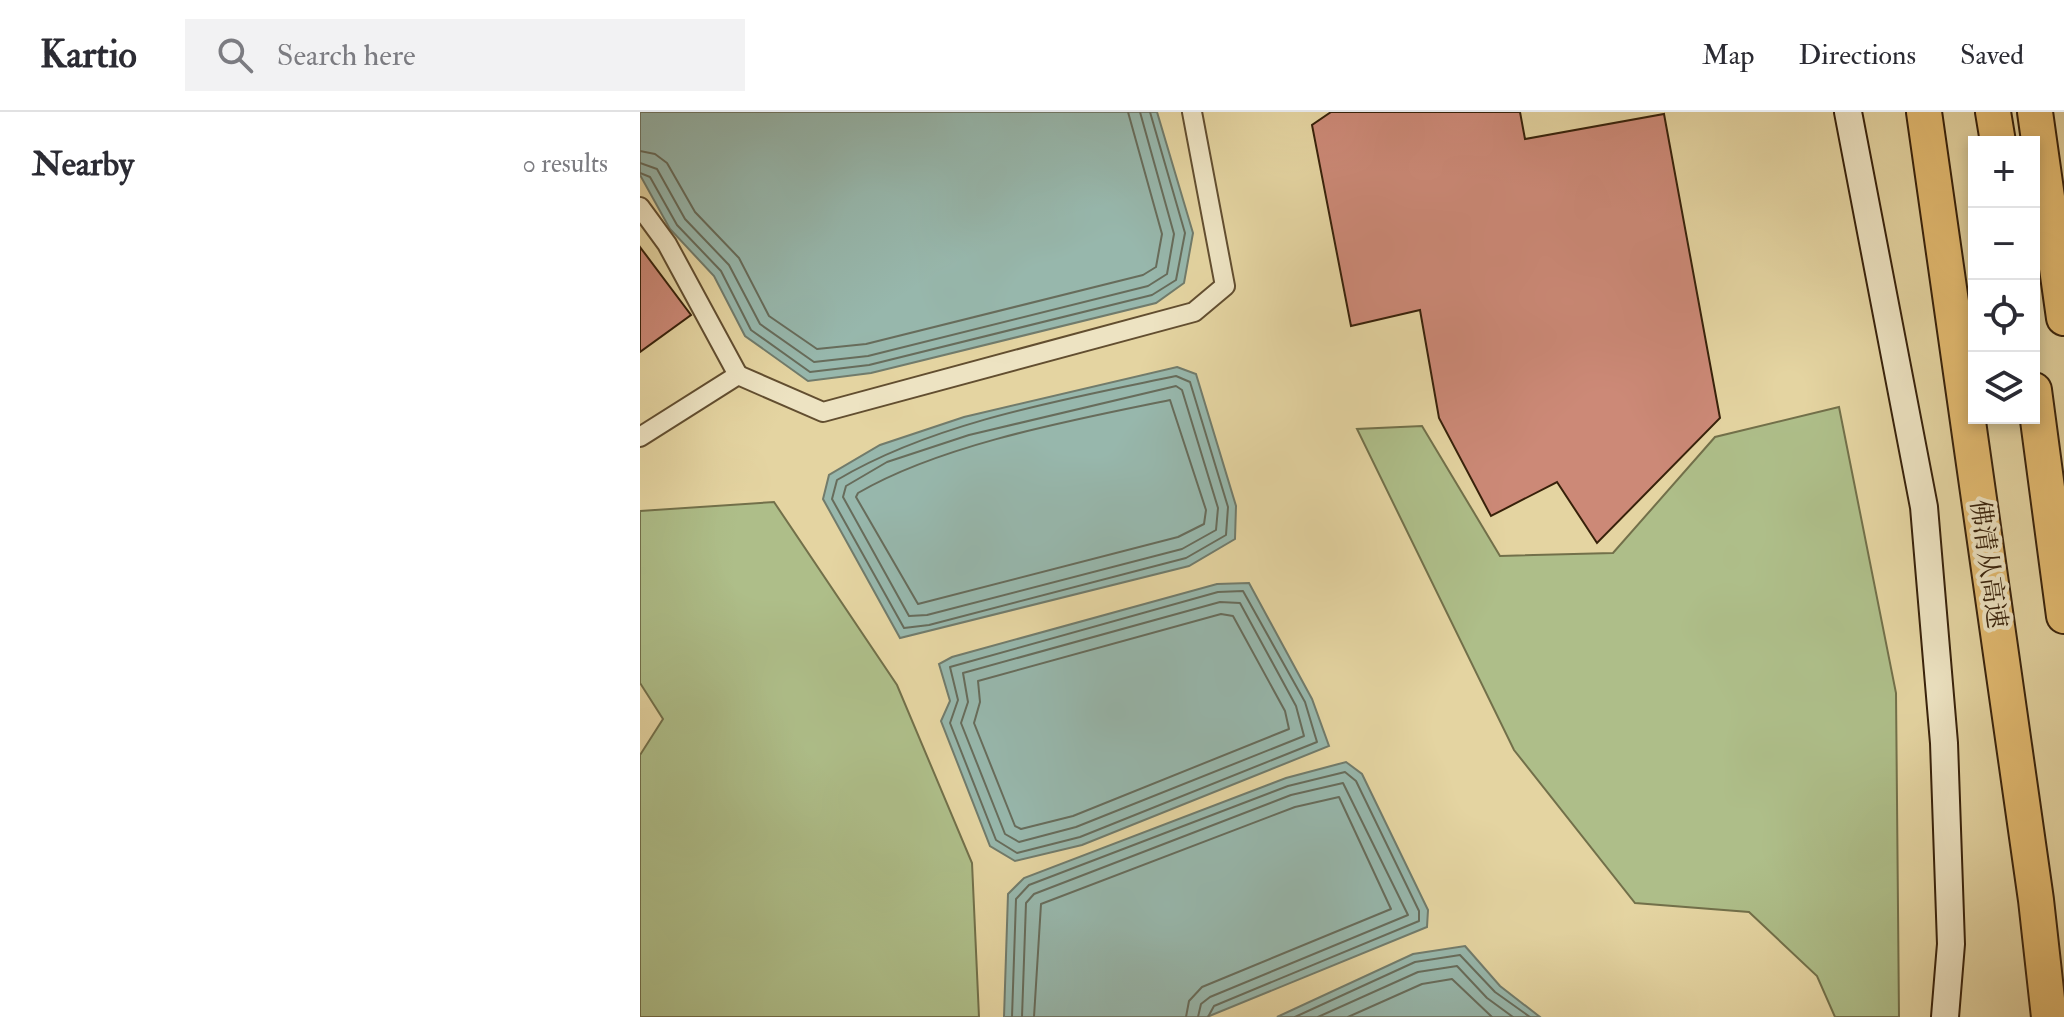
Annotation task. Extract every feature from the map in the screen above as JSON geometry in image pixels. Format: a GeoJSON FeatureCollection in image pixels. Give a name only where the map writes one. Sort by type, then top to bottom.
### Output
{"type":"FeatureCollection","features":[{"type":"Feature","properties":{"kind":"highway","name":"佛清从高速"},"geometry":{"type":"LineString","coordinates":[[1924,112],[2032,872],[2049,1017]]}},
{"type":"Feature","properties":{"kind":"highway"},"geometry":{"type":"LineString","coordinates":[[1993,112],[1997,136]]}},
{"type":"Feature","properties":{"kind":"highway"},"geometry":{"type":"LineString","coordinates":[[2035,112],[2064,318]]}},
{"type":"Feature","properties":{"kind":"highway"},"geometry":{"type":"LineString","coordinates":[[2039,424],[2064,616]]}},
{"type":"Feature","properties":{"kind":"main road"},"geometry":{"type":"LineString","coordinates":[[1848,112],[1924,507],[1944,743],[1951,944],[1945,1017]]}},
{"type":"Feature","properties":{"kind":"street"},"geometry":{"type":"LineString","coordinates":[[640,207],[667,244],[738,375],[823,412],[1194,312],[1225,286],[1192,112]]}},
{"type":"Feature","properties":{"kind":"street"},"geometry":{"type":"LineString","coordinates":[[640,437],[738,375]]}},
{"type":"Feature","properties":{"kind":"green space"},"geometry":{"type":"Polygon","coordinates":[[[1839,407],[1896,693],[1899,1017],[1835,1017],[1817,976],[1749,912],[1635,903],[1514,750],[1357,429],[1422,426],[1500,556],[1613,553],[1715,437],[1839,407]]]}},
{"type":"Feature","properties":{"kind":"green space"},"geometry":{"type":"Polygon","coordinates":[[[774,502],[897,685],[972,863],[979,1017],[640,1017],[640,755],[663,719],[640,683],[640,511],[774,502]]]}},
{"type":"Feature","properties":{"kind":"water"},"geometry":{"type":"Polygon","coordinates":[[[640,112],[1157,112],[1193,233],[1184,283],[1156,303],[871,373],[808,381],[745,336],[714,276],[670,229],[640,175],[640,112]]]}},
{"type":"Feature","properties":{"kind":"water"},"geometry":{"type":"Polygon","coordinates":[[[1177,367],[1196,374],[1236,506],[1235,539],[1189,566],[900,638],[823,499],[829,475],[880,445],[964,417],[1177,367]]]}},
{"type":"Feature","properties":{"kind":"water"},"geometry":{"type":"Polygon","coordinates":[[[1249,583],[1312,699],[1329,746],[1082,845],[1015,861],[990,846],[941,721],[950,701],[939,664],[952,657],[1217,584],[1249,583]]]}},
{"type":"Feature","properties":{"kind":"water"},"geometry":{"type":"Polygon","coordinates":[[[1346,762],[1362,774],[1428,910],[1427,927],[1207,1017],[1004,1017],[1008,894],[1024,878],[1286,778],[1346,762]]]}},
{"type":"Feature","properties":{"kind":"water"},"geometry":{"type":"Polygon","coordinates":[[[1465,946],[1500,986],[1540,1017],[1277,1017],[1413,954],[1465,946]]]}},
{"type":"Feature","properties":{"kind":"building"},"geometry":{"type":"Polygon","coordinates":[[[1331,112],[1520,112],[1525,139],[1664,114],[1720,418],[1597,543],[1557,482],[1491,516],[1439,418],[1420,310],[1351,326],[1312,125],[1331,112]]]}},
{"type":"Feature","properties":{"kind":"building"},"geometry":{"type":"Polygon","coordinates":[[[640,247],[691,315],[640,352],[640,247]]]}}]}
